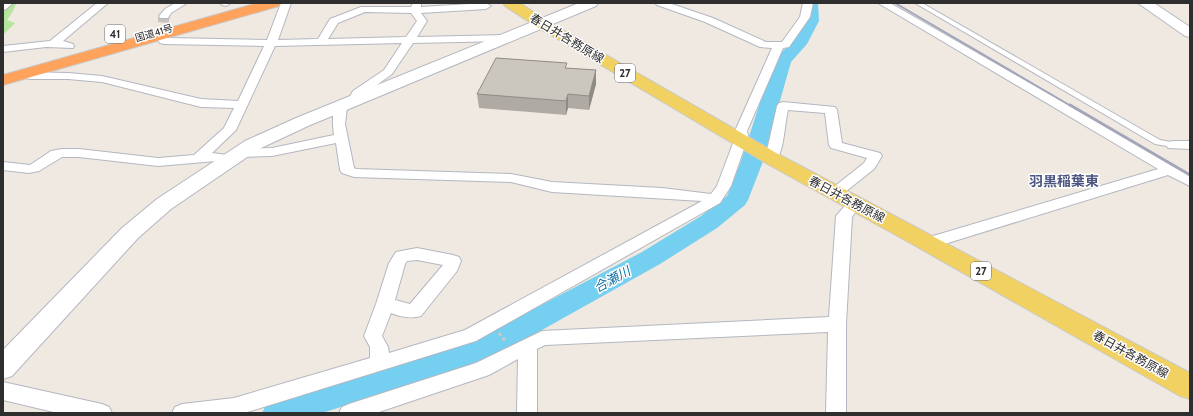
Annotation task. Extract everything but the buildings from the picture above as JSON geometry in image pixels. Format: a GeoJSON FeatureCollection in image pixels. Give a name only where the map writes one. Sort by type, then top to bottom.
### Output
{"type":"FeatureCollection","features":[{"type":"Feature","properties":{"kind":"highway","name":"41"},"geometry":{"type":"LineString","coordinates":[[3,65],[226,3]]}},
{"type":"Feature","properties":{"kind":"highway","name":"国道41号"},"geometry":{"type":"LineString","coordinates":[[3,76],[205,17],[246,3]]}},
{"type":"Feature","properties":{"kind":"highway","name":"国道41号"},"geometry":{"type":"LineString","coordinates":[[3,70],[260,3]]}},
{"type":"Feature","properties":{"kind":"highway"},"geometry":{"type":"LineString","coordinates":[[3,80],[274,3]]}},
{"type":"Feature","properties":{"kind":"main road","name":"春日井各務原線"},"geometry":{"type":"LineString","coordinates":[[510,3],[542,24],[771,158],[1190,387]]}},
{"type":"Feature","properties":{"kind":"street"},"geometry":{"type":"LineString","coordinates":[[3,7],[8,3]]}},
{"type":"Feature","properties":{"kind":"street"},"geometry":{"type":"LineString","coordinates":[[51,45],[74,28],[103,3]]}},
{"type":"Feature","properties":{"kind":"street"},"geometry":{"type":"LineString","coordinates":[[164,16],[168,11],[182,3]]}},
{"type":"Feature","properties":{"kind":"street"},"geometry":{"type":"LineString","coordinates":[[198,159],[230,130],[271,43],[286,3]]}},
{"type":"Feature","properties":{"kind":"street"},"geometry":{"type":"LineString","coordinates":[[3,368],[130,233],[164,204],[234,156],[259,142],[347,104],[591,3]]}},
{"type":"Feature","properties":{"kind":"street"},"geometry":{"type":"LineString","coordinates":[[660,3],[709,20],[764,45],[777,46],[785,45],[805,17],[808,3]]}},
{"type":"Feature","properties":{"kind":"street"},"geometry":{"type":"LineString","coordinates":[[883,3],[1190,182]]}},
{"type":"Feature","properties":{"kind":"street"},"geometry":{"type":"LineString","coordinates":[[1145,3],[1190,33]]}},
{"type":"Feature","properties":{"kind":"street"},"geometry":{"type":"LineString","coordinates":[[321,42],[334,21],[364,9],[486,6]]}},
{"type":"Feature","properties":{"kind":"street"},"geometry":{"type":"LineString","coordinates":[[416,7],[422,21],[388,72],[357,94],[347,104],[339,124],[347,170],[354,173],[511,178],[552,187],[662,193],[705,197],[715,200]]}},
{"type":"Feature","properties":{"kind":"street"},"geometry":{"type":"LineString","coordinates":[[162,39],[164,41],[190,42],[271,43],[506,38]]}},
{"type":"Feature","properties":{"kind":"street"},"geometry":{"type":"LineString","coordinates":[[3,49],[64,44],[69,46]]}},
{"type":"Feature","properties":{"kind":"street"},"geometry":{"type":"LineString","coordinates":[[182,413],[234,407],[470,336],[701,209],[715,200],[724,186],[741,140],[742,131],[778,50],[777,46]]}},
{"type":"Feature","properties":{"kind":"street"},"geometry":{"type":"LineString","coordinates":[[22,74],[31,76],[95,78],[201,102],[241,105]]}},
{"type":"Feature","properties":{"kind":"street"},"geometry":{"type":"LineString","coordinates":[[771,158],[775,148],[778,123],[783,106],[831,110],[836,145],[875,156],[844,198],[837,324],[836,413]]}},
{"type":"Feature","properties":{"kind":"street"},"geometry":{"type":"LineString","coordinates":[[3,166],[29,169],[34,168],[56,154],[62,153],[79,153],[158,162],[198,159],[272,152],[341,138]]}},
{"type":"Feature","properties":{"kind":"street"},"geometry":{"type":"LineString","coordinates":[[1173,145],[1190,145]]}},
{"type":"Feature","properties":{"kind":"street"},"geometry":{"type":"LineString","coordinates":[[929,243],[1171,170]]}},
{"type":"Feature","properties":{"kind":"street"},"geometry":{"type":"LineString","coordinates":[[380,363],[379,347],[373,336],[385,304]]}},
{"type":"Feature","properties":{"kind":"street"},"geometry":{"type":"LineString","coordinates":[[349,413],[482,369],[542,338],[837,324]]}},
{"type":"Feature","properties":{"kind":"street"},"geometry":{"type":"LineString","coordinates":[[521,350],[527,413]]}},
{"type":"Feature","properties":{"kind":"street"},"geometry":{"type":"LineString","coordinates":[[3,391],[102,413]]}},
{"type":"Feature","properties":{"kind":"lane"},"geometry":{"type":"LineString","coordinates":[[918,3],[1131,127],[1158,142],[1173,145]]}},
{"type":"Feature","properties":{"kind":"path"},"geometry":{"type":"LineString","coordinates":[[497,330],[521,350]]}},
{"type":"Feature","properties":{"kind":"green space"},"geometry":{"type":"Polygon","coordinates":[[[13,3],[27,3],[16,4],[7,20],[15,23],[3,35],[3,9],[13,3]]]}},
{"type":"Feature","properties":{"kind":"waterway","name":"合瀬川"},"geometry":{"type":"LineString","coordinates":[[278,413],[452,360],[498,341],[651,258],[709,222],[737,200],[751,164],[783,60],[799,44],[811,21],[811,3]]}},
{"type":"Feature","properties":{"kind":"tunnel"},"geometry":{"type":"LineString","coordinates":[[162,39],[164,16]]}},
{"type":"Feature","properties":{"kind":"railway"},"geometry":{"type":"LineString","coordinates":[[895,3],[1071,106]]}},
{"type":"Feature","properties":{"kind":"railway"},"geometry":{"type":"LineString","coordinates":[[1070,105],[1190,175]]}},
{"type":"Feature","properties":{"kind":"district","name":"羽黒稲葉東"},"geometry":{"type":"Point","coordinates":[1064,181]}}]}
